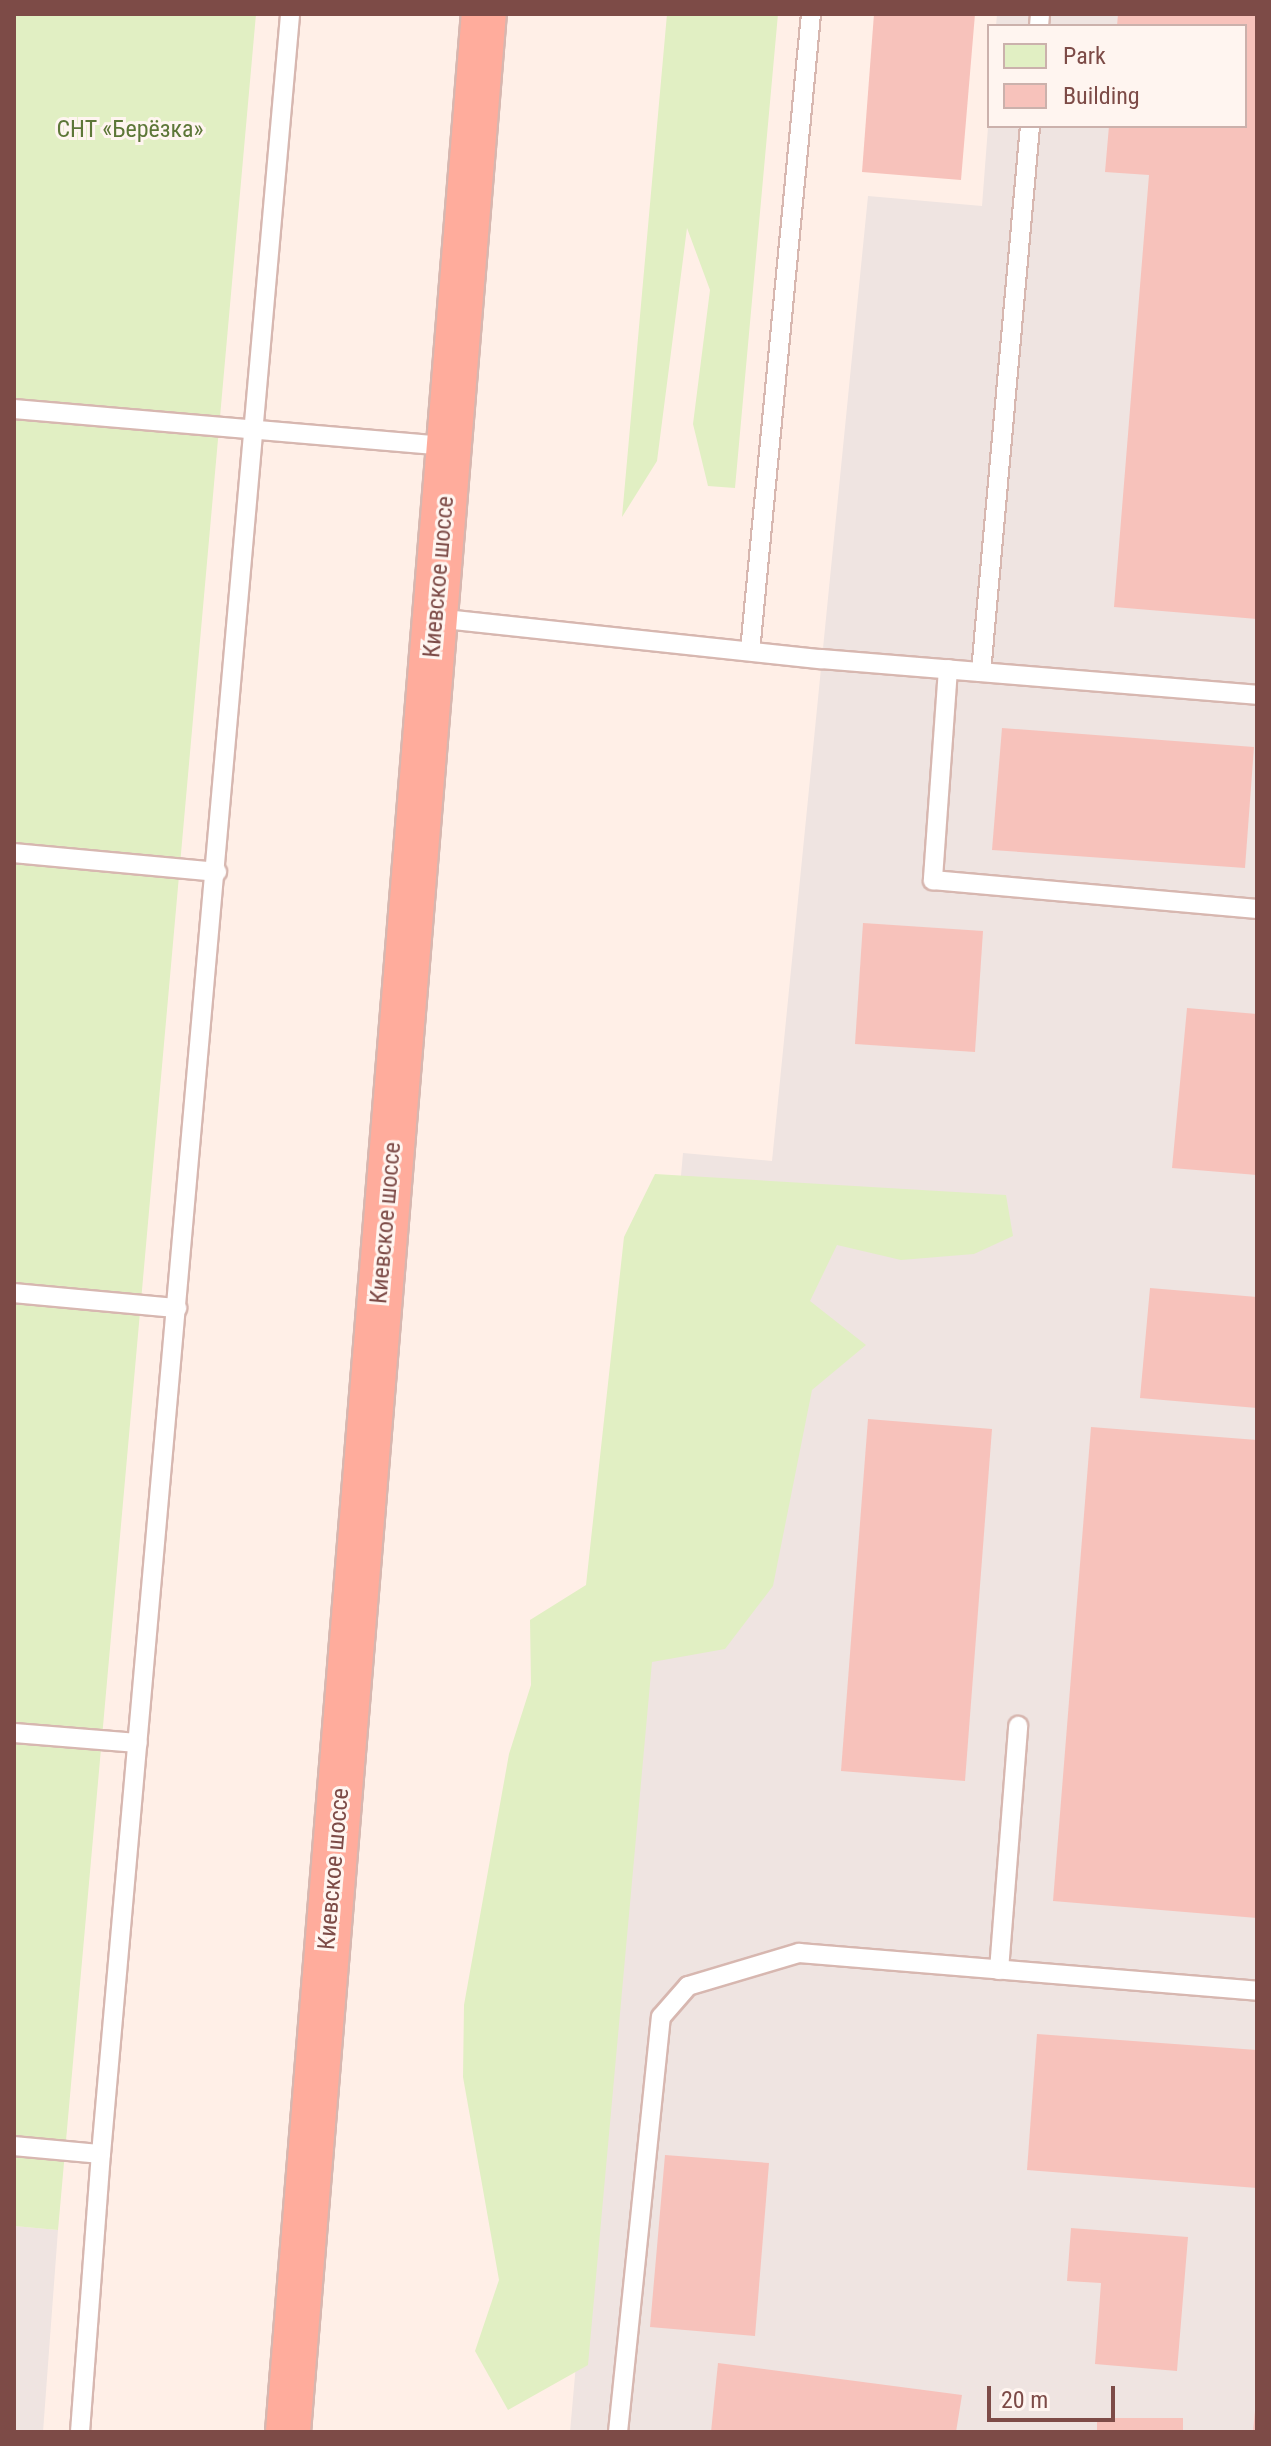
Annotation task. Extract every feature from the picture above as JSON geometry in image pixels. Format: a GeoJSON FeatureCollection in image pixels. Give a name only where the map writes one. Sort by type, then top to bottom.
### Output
{"type":"FeatureCollection","features":[{"type":"Feature","properties":{"kind":"highway","name":"Киевское шоссе"},"geometry":{"type":"LineString","coordinates":[[288,2432],[484,14]]}},
{"type":"Feature","properties":{"kind":"lane"},"geometry":{"type":"LineString","coordinates":[[80,2432],[101,2154],[217,872],[290,14]]}},
{"type":"Feature","properties":{"kind":"lane"},"geometry":{"type":"LineString","coordinates":[[750,651],[811,14]]}},
{"type":"Feature","properties":{"kind":"lane"},"geometry":{"type":"LineString","coordinates":[[981,672],[1030,128]]}},
{"type":"Feature","properties":{"kind":"lane"},"geometry":{"type":"LineString","coordinates":[[14,409],[449,446]]}},
{"type":"Feature","properties":{"kind":"lane"},"geometry":{"type":"LineString","coordinates":[[435,618],[750,651],[1257,695]]}},
{"type":"Feature","properties":{"kind":"lane"},"geometry":{"type":"LineString","coordinates":[[948,669],[933,880],[1257,909]]}},
{"type":"Feature","properties":{"kind":"lane"},"geometry":{"type":"LineString","coordinates":[[14,853],[217,872]]}},
{"type":"Feature","properties":{"kind":"lane"},"geometry":{"type":"LineString","coordinates":[[14,1293],[177,1308]]}},
{"type":"Feature","properties":{"kind":"lane"},"geometry":{"type":"LineString","coordinates":[[999,1970],[1018,1726]]}},
{"type":"Feature","properties":{"kind":"lane"},"geometry":{"type":"LineString","coordinates":[[14,1733],[138,1743]]}},
{"type":"Feature","properties":{"kind":"lane"},"geometry":{"type":"LineString","coordinates":[[618,2432],[661,2017],[688,1986],[799,1953],[1257,1991]]}},
{"type":"Feature","properties":{"kind":"lane"},"geometry":{"type":"LineString","coordinates":[[14,2146],[101,2154]]}},
{"type":"Feature","properties":{"kind":"shaded area"},"geometry":{"type":"Polygon","coordinates":[[[997,14],[1257,14],[1257,2432],[570,2432],[683,1153],[772,1161],[868,196],[982,206],[988,128],[1247,128],[1247,24],[996,24],[997,14]]]}},
{"type":"Feature","properties":{"kind":"shaded area"},"geometry":{"type":"Polygon","coordinates":[[[14,2226],[58,2230],[43,2432],[14,2432],[14,2226]]]}},
{"type":"Feature","properties":{"kind":"green space","name":"СНТ «Берёзка»"},"geometry":{"type":"Polygon","coordinates":[[[14,14],[256,14],[58,2230],[14,2226],[14,14]]]}},
{"type":"Feature","properties":{"kind":"green space"},"geometry":{"type":"Polygon","coordinates":[[[667,14],[778,14],[735,488],[708,486],[693,424],[710,290],[687,228],[657,461],[622,517],[667,14]]]}},
{"type":"Feature","properties":{"kind":"green space"},"geometry":{"type":"Polygon","coordinates":[[[655,1174],[1006,1195],[1013,1236],[974,1254],[901,1260],[837,1245],[810,1301],[866,1345],[812,1390],[773,1586],[725,1649],[652,1662],[588,2365],[508,2410],[475,2351],[499,2280],[463,2077],[464,2005],[509,1754],[531,1685],[530,1620],[586,1585],[624,1237],[655,1174]]]}},
{"type":"Feature","properties":{"kind":"building"},"geometry":{"type":"Polygon","coordinates":[[[874,14],[975,14],[961,180],[862,172],[874,14]]]}},
{"type":"Feature","properties":{"kind":"building"},"geometry":{"type":"Polygon","coordinates":[[[1118,14],[1257,14],[1257,619],[1114,607],[1149,175],[1105,172],[1109,128],[1247,128],[1247,24],[1117,24],[1118,14]]]}},
{"type":"Feature","properties":{"kind":"building"},"geometry":{"type":"Polygon","coordinates":[[[1002,728],[1254,747],[1245,868],[992,850],[1002,728]]]}},
{"type":"Feature","properties":{"kind":"building"},"geometry":{"type":"Polygon","coordinates":[[[863,923],[983,931],[975,1052],[855,1044],[863,923]]]}},
{"type":"Feature","properties":{"kind":"building"},"geometry":{"type":"Polygon","coordinates":[[[1187,1008],[1257,1014],[1257,1175],[1172,1168],[1187,1008]]]}},
{"type":"Feature","properties":{"kind":"building"},"geometry":{"type":"Polygon","coordinates":[[[1150,1288],[1257,1297],[1257,1408],[1140,1398],[1150,1288]]]}},
{"type":"Feature","properties":{"kind":"building"},"geometry":{"type":"Polygon","coordinates":[[[868,1419],[992,1429],[965,1781],[841,1771],[868,1419]]]}},
{"type":"Feature","properties":{"kind":"building"},"geometry":{"type":"Polygon","coordinates":[[[1091,1427],[1257,1440],[1257,1918],[1053,1901],[1091,1427]]]}},
{"type":"Feature","properties":{"kind":"building"},"geometry":{"type":"Polygon","coordinates":[[[1037,2034],[1257,2050],[1257,2188],[1027,2170],[1037,2034]]]}},
{"type":"Feature","properties":{"kind":"building"},"geometry":{"type":"Polygon","coordinates":[[[665,2155],[769,2163],[755,2336],[650,2327],[665,2155]]]}},
{"type":"Feature","properties":{"kind":"building"},"geometry":{"type":"Polygon","coordinates":[[[1071,2228],[1188,2237],[1177,2371],[1095,2364],[1101,2283],[1067,2281],[1071,2228]]]}},
{"type":"Feature","properties":{"kind":"building"},"geometry":{"type":"Polygon","coordinates":[[[718,2363],[962,2395],[956,2432],[711,2432],[718,2363]]]}},
{"type":"Feature","properties":{"kind":"building"},"geometry":{"type":"Polygon","coordinates":[[[1255,2411],[1257,2432],[1253,2432],[1255,2411]]]}},
{"type":"Feature","properties":{"kind":"building"},"geometry":{"type":"Polygon","coordinates":[[[1097,2418],[1183,2418],[1183,2432],[1097,2432],[1097,2418]]]}}]}
